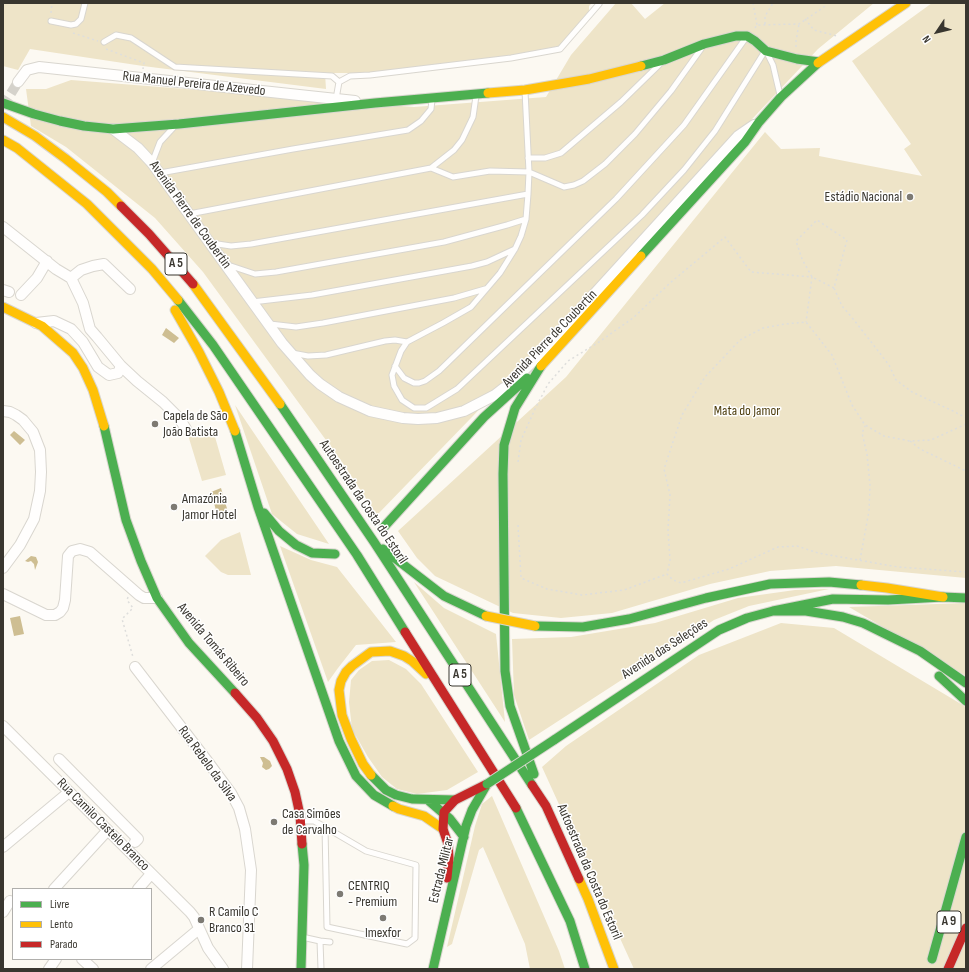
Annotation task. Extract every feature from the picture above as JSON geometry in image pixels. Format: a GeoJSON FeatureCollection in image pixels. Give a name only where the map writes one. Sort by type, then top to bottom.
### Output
{"type":"FeatureCollection","features":[{"type":"Feature","properties":{"kind":"main road","name":"Avenida Pierre de Coubertin"},"geometry":{"type":"LineString","coordinates":[[541,366],[745,142],[759,122],[781,97],[819,62],[906,3]]}},
{"type":"Feature","properties":{"kind":"main road"},"geometry":{"type":"LineString","coordinates":[[3,103],[60,121],[84,126],[114,129],[179,124],[375,103],[525,90],[589,79],[664,60],[704,44],[736,36],[747,36],[766,51],[797,59],[819,62]]}},
{"type":"Feature","properties":{"kind":"main road","name":"Autoestrada da Costa do Estoril"},"geometry":{"type":"LineString","coordinates":[[3,117],[35,136],[66,159],[106,192],[149,234],[188,278],[286,413],[374,542],[497,733],[546,806],[588,899],[614,969]]}},
{"type":"Feature","properties":{"kind":"main road","name":"A 5"},"geometry":{"type":"LineString","coordinates":[[3,140],[17,148],[87,204],[152,269],[189,313],[282,444],[357,556],[517,809],[570,921],[585,969]]}},
{"type":"Feature","properties":{"kind":"main road"},"geometry":{"type":"LineString","coordinates":[[152,269],[199,352],[229,415],[241,448],[258,507],[339,741],[356,776],[374,795],[399,809],[424,816],[443,828]]}},
{"type":"Feature","properties":{"kind":"main road","name":"Avenida Tomás Ribeiro"},"geometry":{"type":"LineString","coordinates":[[3,307],[36,323],[73,353],[93,390],[104,427],[126,520],[141,561],[157,598],[170,619],[189,643],[257,718],[273,741],[287,769],[295,792],[300,821],[304,865],[301,969]]}},
{"type":"Feature","properties":{"kind":"main road"},"geometry":{"type":"LineString","coordinates":[[383,528],[484,417],[541,366]]}},
{"type":"Feature","properties":{"kind":"main road"},"geometry":{"type":"LineString","coordinates":[[541,366],[515,408],[504,445],[504,642],[505,671],[510,706],[546,806]]}},
{"type":"Feature","properties":{"kind":"main road"},"geometry":{"type":"LineString","coordinates":[[258,507],[279,531],[296,545],[312,553],[335,554]]}},
{"type":"Feature","properties":{"kind":"main road"},"geometry":{"type":"LineString","coordinates":[[374,542],[444,596],[486,616],[534,626],[583,627],[621,620],[706,598],[770,584],[829,582],[887,588],[943,597]]}},
{"type":"Feature","properties":{"kind":"main road"},"geometry":{"type":"LineString","coordinates":[[773,611],[833,599],[888,600],[943,597],[966,598]]}},
{"type":"Feature","properties":{"kind":"main road","name":"Avenida das Seleções"},"geometry":{"type":"LineString","coordinates":[[455,800],[487,784],[719,630],[747,618],[773,611],[806,611],[843,617],[863,623],[920,651],[966,683]]}},
{"type":"Feature","properties":{"kind":"main road","name":"Avenida das Seleções"},"geometry":{"type":"LineString","coordinates":[[880,632],[918,661]]}},
{"type":"Feature","properties":{"kind":"main road"},"geometry":{"type":"LineString","coordinates":[[444,692],[412,662],[396,653],[382,651],[371,652],[357,661],[346,672],[341,681],[340,690],[342,716],[357,752],[370,774],[386,790],[396,795],[412,799],[455,800]]}},
{"type":"Feature","properties":{"kind":"main road"},"geometry":{"type":"LineString","coordinates":[[966,694],[937,674],[966,701]]}},
{"type":"Feature","properties":{"kind":"main road","name":"Estrada Militar"},"geometry":{"type":"LineString","coordinates":[[433,969],[466,826],[472,810],[487,784]]}},
{"type":"Feature","properties":{"kind":"main road"},"geometry":{"type":"LineString","coordinates":[[428,800],[444,812],[457,826],[464,838]]}},
{"type":"Feature","properties":{"kind":"main road"},"geometry":{"type":"LineString","coordinates":[[444,812],[455,800]]}},
{"type":"Feature","properties":{"kind":"main road","name":"Estrada Militar"},"geometry":{"type":"LineString","coordinates":[[440,938],[449,858],[448,844],[443,828],[444,812]]}},
{"type":"Feature","properties":{"kind":"main road"},"geometry":{"type":"LineString","coordinates":[[932,959],[966,837]]}},
{"type":"Feature","properties":{"kind":"main road","name":"A 9"},"geometry":{"type":"LineString","coordinates":[[928,969],[957,906]]}},
{"type":"Feature","properties":{"kind":"main road","name":"A 9"},"geometry":{"type":"LineString","coordinates":[[948,969],[966,928]]}},
{"type":"Feature","properties":{"kind":"street","name":"Rua Manuel Pereira de Azevedo"},"geometry":{"type":"LineString","coordinates":[[18,82],[27,70],[39,67],[375,103]]}},
{"type":"Feature","properties":{"kind":"street","name":"Avenida Pierre de Coubertin"},"geometry":{"type":"LineString","coordinates":[[114,129],[138,148],[152,163],[289,352],[320,384],[339,397],[370,411],[418,420],[437,418],[464,411],[495,395],[516,379],[738,136],[759,122]]}},
{"type":"Feature","properties":{"kind":"street"},"geometry":{"type":"LineString","coordinates":[[3,227],[70,278],[83,303],[90,329],[121,366],[137,382],[163,402],[179,418],[186,429]]}},
{"type":"Feature","properties":{"kind":"street"},"geometry":{"type":"LineString","coordinates":[[20,295],[37,278],[47,261]]}},
{"type":"Feature","properties":{"kind":"street"},"geometry":{"type":"LineString","coordinates":[[70,278],[81,270],[104,264],[130,289]]}},
{"type":"Feature","properties":{"kind":"street"},"geometry":{"type":"LineString","coordinates":[[36,323],[54,321],[71,329],[82,342],[98,366],[109,375],[118,373],[121,366]]}},
{"type":"Feature","properties":{"kind":"street"},"geometry":{"type":"LineString","coordinates":[[3,411],[16,415],[23,420],[33,432],[40,450],[41,481],[37,509],[31,527],[3,568]]}},
{"type":"Feature","properties":{"kind":"street"},"geometry":{"type":"LineString","coordinates":[[3,594],[46,615],[55,615],[63,608],[65,600],[68,556],[77,549],[83,549],[90,552],[144,598],[157,598]]}},
{"type":"Feature","properties":{"kind":"street","name":"Rua Rebelo da Silva"},"geometry":{"type":"LineString","coordinates":[[135,668],[208,762],[239,808],[245,829],[251,870],[247,969]]}},
{"type":"Feature","properties":{"kind":"street","name":"Rua Camilo Castelo Branco"},"geometry":{"type":"LineString","coordinates":[[5,732],[190,912],[194,917],[208,948],[223,969]]}},
{"type":"Feature","properties":{"kind":"street"},"geometry":{"type":"LineString","coordinates":[[59,759],[138,839],[135,842]]}},
{"type":"Feature","properties":{"kind":"street"},"geometry":{"type":"LineString","coordinates":[[3,848],[68,792]]}},
{"type":"Feature","properties":{"kind":"street"},"geometry":{"type":"LineString","coordinates":[[55,888],[107,831]]}},
{"type":"Feature","properties":{"kind":"street"},"geometry":{"type":"LineString","coordinates":[[139,888],[152,874]]}},
{"type":"Feature","properties":{"kind":"street"},"geometry":{"type":"LineString","coordinates":[[3,912],[9,900]]}},
{"type":"Feature","properties":{"kind":"street"},"geometry":{"type":"LineString","coordinates":[[151,969],[199,929]]}},
{"type":"Feature","properties":{"kind":"street"},"geometry":{"type":"LineString","coordinates":[[49,969],[55,960]]}},
{"type":"Feature","properties":{"kind":"street"},"geometry":{"type":"LineString","coordinates":[[83,960],[93,969]]}},
{"type":"Feature","properties":{"kind":"lane"},"geometry":{"type":"LineString","coordinates":[[51,21],[71,25],[76,24],[82,18],[85,3]]}},
{"type":"Feature","properties":{"kind":"lane"},"geometry":{"type":"LineString","coordinates":[[339,82],[350,76],[385,74],[511,58],[560,49],[599,4]]}},
{"type":"Feature","properties":{"kind":"lane"},"geometry":{"type":"LineString","coordinates":[[104,42],[116,36],[131,38],[175,67],[332,76],[339,82]]}},
{"type":"Feature","properties":{"kind":"lane"},"geometry":{"type":"LineString","coordinates":[[395,366],[404,378],[419,383],[425,381],[439,371],[616,199],[684,125],[747,36]]}},
{"type":"Feature","properties":{"kind":"lane"},"geometry":{"type":"LineString","coordinates":[[431,168],[453,177],[490,171],[529,172],[564,186],[574,185],[583,181],[605,164],[635,134],[671,91],[704,44]]}},
{"type":"Feature","properties":{"kind":"lane"},"geometry":{"type":"LineString","coordinates":[[766,51],[773,65],[781,97]]}},
{"type":"Feature","properties":{"kind":"lane"},"geometry":{"type":"LineString","coordinates":[[525,90],[529,172],[526,219],[521,236],[500,273],[471,307],[407,342],[398,358],[392,375],[394,386],[402,400],[414,408],[426,408],[457,389],[642,215],[684,170],[715,131],[766,51]]}},
{"type":"Feature","properties":{"kind":"lane"},"geometry":{"type":"LineString","coordinates":[[528,158],[544,158],[561,153],[621,102],[664,60]]}},
{"type":"Feature","properties":{"kind":"lane"},"geometry":{"type":"LineString","coordinates":[[336,99],[339,82]]}},
{"type":"Feature","properties":{"kind":"lane"},"geometry":{"type":"LineString","coordinates":[[189,214],[431,168],[454,150],[462,140],[473,117],[476,95]]}},
{"type":"Feature","properties":{"kind":"lane"},"geometry":{"type":"LineString","coordinates":[[160,173],[408,130],[421,121],[432,109],[432,99]]}},
{"type":"Feature","properties":{"kind":"lane"},"geometry":{"type":"LineString","coordinates":[[152,163],[160,142],[179,124]]}},
{"type":"Feature","properties":{"kind":"lane"},"geometry":{"type":"LineString","coordinates":[[210,243],[231,246],[251,244],[528,194]]}},
{"type":"Feature","properties":{"kind":"lane"},"geometry":{"type":"LineString","coordinates":[[226,264],[255,274],[276,272],[444,242],[507,226],[526,219]]}},
{"type":"Feature","properties":{"kind":"lane"},"geometry":{"type":"LineString","coordinates":[[252,302],[312,295],[472,266],[486,262],[515,248]]}},
{"type":"Feature","properties":{"kind":"lane"},"geometry":{"type":"LineString","coordinates":[[269,324],[296,327],[323,323],[454,298],[485,289]]}},
{"type":"Feature","properties":{"kind":"lane"},"geometry":{"type":"LineString","coordinates":[[289,352],[308,356],[326,354],[385,341],[395,340],[407,342]]}},
{"type":"Feature","properties":{"kind":"lane"},"geometry":{"type":"LineString","coordinates":[[300,821],[310,820],[318,823],[325,827],[366,851],[416,865],[415,938],[407,944],[327,926],[325,827]]}},
{"type":"Feature","properties":{"kind":"lane"},"geometry":{"type":"LineString","coordinates":[[127,850],[135,842]]}},
{"type":"Feature","properties":{"kind":"lane"},"geometry":{"type":"LineString","coordinates":[[301,937],[330,942]]}},
{"type":"Feature","properties":{"kind":"lane"},"geometry":{"type":"LineString","coordinates":[[320,941],[321,969]]}},
{"type":"Feature","properties":{"kind":"path"},"geometry":{"type":"LineString","coordinates":[[753,3],[757,25]]}},
{"type":"Feature","properties":{"kind":"path"},"geometry":{"type":"LineString","coordinates":[[765,25],[765,16],[773,3]]}},
{"type":"Feature","properties":{"kind":"path"},"geometry":{"type":"LineString","coordinates":[[747,36],[757,25],[799,24],[826,3]]}},
{"type":"Feature","properties":{"kind":"path"},"geometry":{"type":"LineString","coordinates":[[805,19],[814,30],[844,36],[848,42]]}},
{"type":"Feature","properties":{"kind":"path"},"geometry":{"type":"LineString","coordinates":[[797,59],[796,42],[799,24]]}},
{"type":"Feature","properties":{"kind":"path"},"geometry":{"type":"LineString","coordinates":[[966,418],[912,392],[896,380],[889,364],[842,306],[834,288],[847,240],[817,220],[796,241],[802,259],[812,277],[806,322],[832,355],[852,405],[865,426],[884,436],[910,441],[931,440],[966,424]]}},
{"type":"Feature","properties":{"kind":"path"},"geometry":{"type":"LineString","coordinates":[[517,469],[521,440],[535,409],[548,384],[568,361],[599,342],[633,318],[670,283],[725,237],[751,272],[812,277],[834,288]]}},
{"type":"Feature","properties":{"kind":"path"},"geometry":{"type":"LineString","coordinates":[[667,574],[670,560],[668,530],[670,495],[664,469],[682,415],[705,377],[740,340],[763,328],[806,322]]}},
{"type":"Feature","properties":{"kind":"path"},"geometry":{"type":"LineString","coordinates":[[860,560],[870,511],[870,485],[867,454],[862,433],[865,426]]}},
{"type":"Feature","properties":{"kind":"path"},"geometry":{"type":"LineString","coordinates":[[910,441],[920,449],[966,472]]}},
{"type":"Feature","properties":{"kind":"path"},"geometry":{"type":"LineString","coordinates":[[517,519],[521,578],[547,589],[582,595],[610,592],[624,590],[667,574]]}},
{"type":"Feature","properties":{"kind":"path"},"geometry":{"type":"LineString","coordinates":[[667,574],[673,580],[682,583],[729,569],[778,547],[796,546],[818,553],[898,567],[966,572]]}},
{"type":"Feature","properties":{"kind":"path"},"geometry":{"type":"LineString","coordinates":[[132,588],[127,600],[133,608],[122,619],[135,668]]}},
{"type":"Feature","properties":{"kind":"green space"},"geometry":{"type":"Polygon","coordinates":[[[3,3],[591,4],[589,6],[589,13],[559,46],[524,54],[370,73],[325,73],[326,89],[143,66],[30,49],[18,70],[3,66],[3,3]]]}},
{"type":"Feature","properties":{"kind":"green space"},"geometry":{"type":"Polygon","coordinates":[[[616,3],[631,3],[645,19],[665,3],[874,3],[818,49],[472,417],[377,515],[342,462],[203,272],[155,218],[66,147],[31,126],[26,89],[46,89],[71,80],[414,107],[546,97],[571,55],[616,3]]]}},
{"type":"Feature","properties":{"kind":"green space","name":"Mata do Jamor"},"geometry":{"type":"Polygon","coordinates":[[[932,3],[966,3],[966,578],[836,566],[770,571],[710,584],[612,613],[561,618],[513,613],[435,576],[417,558],[398,531],[566,377],[765,132],[781,149],[820,148],[819,156],[922,176],[904,149],[911,144],[852,61],[932,3]]]}},
{"type":"Feature","properties":{"kind":"green space"},"geometry":{"type":"Polygon","coordinates":[[[235,405],[329,544],[297,534],[272,514],[235,405]]]}},
{"type":"Feature","properties":{"kind":"green space"},"geometry":{"type":"Polygon","coordinates":[[[213,430],[226,475],[202,481],[188,435],[213,430]]]}},
{"type":"Feature","properties":{"kind":"green space"},"geometry":{"type":"Polygon","coordinates":[[[240,532],[251,575],[228,575],[221,572],[205,556],[221,540],[240,532]]]}},
{"type":"Feature","properties":{"kind":"green space"},"geometry":{"type":"Polygon","coordinates":[[[280,546],[311,560],[337,567],[396,642],[356,645],[328,682],[280,546]]]}},
{"type":"Feature","properties":{"kind":"green space"},"geometry":{"type":"Polygon","coordinates":[[[414,582],[444,608],[496,634],[505,722],[414,582]]]}},
{"type":"Feature","properties":{"kind":"green space"},"geometry":{"type":"Polygon","coordinates":[[[829,589],[749,606],[714,620],[529,740],[514,695],[512,639],[571,637],[655,623],[738,598],[795,590],[829,589]]]}},
{"type":"Feature","properties":{"kind":"green space"},"geometry":{"type":"Polygon","coordinates":[[[966,603],[966,676],[849,607],[966,603]]]}},
{"type":"Feature","properties":{"kind":"green space"},"geometry":{"type":"Polygon","coordinates":[[[781,623],[834,628],[966,707],[966,969],[634,969],[542,767],[566,746],[699,655],[781,623]]]}},
{"type":"Feature","properties":{"kind":"green space"},"geometry":{"type":"Polygon","coordinates":[[[389,660],[406,669],[421,684],[478,772],[447,790],[417,794],[397,789],[382,777],[368,757],[352,729],[349,702],[351,680],[359,670],[372,661],[389,660]]]}},
{"type":"Feature","properties":{"kind":"green space"},"geometry":{"type":"Polygon","coordinates":[[[492,796],[559,951],[565,969],[530,969],[525,944],[483,847],[479,850],[452,944],[447,947],[475,826],[482,804],[492,796]]]}},
{"type":"Feature","properties":{"kind":"shaded area"},"geometry":{"type":"Polygon","coordinates":[[[166,328],[179,338],[174,343],[162,335],[166,328]]]}},
{"type":"Feature","properties":{"kind":"shaded area"},"geometry":{"type":"Polygon","coordinates":[[[14,431],[25,440],[20,445],[10,435],[14,431]]]}},
{"type":"Feature","properties":{"kind":"shaded area"},"geometry":{"type":"Polygon","coordinates":[[[221,488],[228,512],[224,514],[217,514],[211,492],[221,488]]]}},
{"type":"Feature","properties":{"kind":"shaded area"},"geometry":{"type":"Polygon","coordinates":[[[31,556],[36,557],[38,562],[35,570],[34,564],[31,561],[25,561],[31,556]]]}},
{"type":"Feature","properties":{"kind":"shaded area"},"geometry":{"type":"Polygon","coordinates":[[[20,616],[24,634],[14,636],[10,618],[20,616]]]}},
{"type":"Feature","properties":{"kind":"shaded area"},"geometry":{"type":"Polygon","coordinates":[[[260,757],[264,757],[270,761],[272,766],[269,769],[266,770],[262,767],[263,763],[260,757]]]}},
{"type":"Feature","properties":{"kind":"tunnel"},"geometry":{"type":"LineString","coordinates":[[3,106],[18,82]]}},
{"type":"Feature","properties":{"kind":"traffic: fast"},"geometry":{"type":"LineString","coordinates":[[641,66],[664,60],[704,44],[736,36],[747,36],[766,51],[797,59],[819,62]]}},
{"type":"Feature","properties":{"kind":"traffic: fast"},"geometry":{"type":"LineString","coordinates":[[641,256],[745,142],[759,122],[781,97],[818,63]]}},
{"type":"Feature","properties":{"kind":"traffic: fast"},"geometry":{"type":"LineString","coordinates":[[113,129],[179,124],[375,103],[488,93]]}},
{"type":"Feature","properties":{"kind":"traffic: fast"},"geometry":{"type":"LineString","coordinates":[[3,103],[60,121],[84,126],[113,129]]}},
{"type":"Feature","properties":{"kind":"traffic: fast"},"geometry":{"type":"LineString","coordinates":[[178,300],[213,345],[357,555],[405,632]]}},
{"type":"Feature","properties":{"kind":"traffic: fast"},"geometry":{"type":"LineString","coordinates":[[534,774],[510,706],[505,671],[503,474],[504,445],[515,408],[541,366]]}},
{"type":"Feature","properties":{"kind":"traffic: fast"},"geometry":{"type":"LineString","coordinates":[[383,528],[484,417],[527,378]]}},
{"type":"Feature","properties":{"kind":"traffic: fast"},"geometry":{"type":"LineString","coordinates":[[280,404],[374,542],[532,785]]}},
{"type":"Feature","properties":{"kind":"traffic: fast"},"geometry":{"type":"LineString","coordinates":[[104,426],[126,520],[141,561],[157,598],[189,643],[235,693]]}},
{"type":"Feature","properties":{"kind":"traffic: fast"},"geometry":{"type":"LineString","coordinates":[[235,431],[258,507],[339,741],[356,776],[374,795],[393,806]]}},
{"type":"Feature","properties":{"kind":"traffic: fast"},"geometry":{"type":"LineString","coordinates":[[264,513],[279,531],[296,545],[312,553],[335,554]]}},
{"type":"Feature","properties":{"kind":"traffic: fast"},"geometry":{"type":"LineString","coordinates":[[383,549],[444,596],[486,616]]}},
{"type":"Feature","properties":{"kind":"traffic: fast"},"geometry":{"type":"LineString","coordinates":[[535,626],[583,627],[629,619],[706,598],[770,584],[829,582],[861,585]]}},
{"type":"Feature","properties":{"kind":"traffic: fast"},"geometry":{"type":"LineString","coordinates":[[773,611],[833,599],[888,600],[943,597],[966,598]]}},
{"type":"Feature","properties":{"kind":"traffic: fast"},"geometry":{"type":"LineString","coordinates":[[554,740],[719,630],[747,618],[773,611],[806,611],[843,617],[863,623],[920,651],[966,683]]}},
{"type":"Feature","properties":{"kind":"traffic: fast"},"geometry":{"type":"LineString","coordinates":[[939,676],[966,701]]}},
{"type":"Feature","properties":{"kind":"traffic: fast"},"geometry":{"type":"LineString","coordinates":[[487,784],[554,740]]}},
{"type":"Feature","properties":{"kind":"traffic: fast"},"geometry":{"type":"LineString","coordinates":[[371,775],[386,790],[396,795],[412,799],[455,800]]}},
{"type":"Feature","properties":{"kind":"traffic: fast"},"geometry":{"type":"LineString","coordinates":[[433,969],[466,826],[472,810],[487,784]]}},
{"type":"Feature","properties":{"kind":"traffic: fast"},"geometry":{"type":"LineString","coordinates":[[428,800],[450,819],[464,837]]}},
{"type":"Feature","properties":{"kind":"traffic: fast"},"geometry":{"type":"LineString","coordinates":[[516,808],[570,921],[585,969]]}},
{"type":"Feature","properties":{"kind":"traffic: fast"},"geometry":{"type":"LineString","coordinates":[[932,959],[966,837]]}},
{"type":"Feature","properties":{"kind":"traffic: fast"},"geometry":{"type":"LineString","coordinates":[[301,969],[304,865],[302,844]]}},
{"type":"Feature","properties":{"kind":"traffic: slow"},"geometry":{"type":"LineString","coordinates":[[818,63],[906,3]]}},
{"type":"Feature","properties":{"kind":"traffic: slow"},"geometry":{"type":"LineString","coordinates":[[488,93],[525,90],[589,79],[641,66]]}},
{"type":"Feature","properties":{"kind":"traffic: slow"},"geometry":{"type":"LineString","coordinates":[[3,117],[35,136],[66,159],[107,192],[121,206]]}},
{"type":"Feature","properties":{"kind":"traffic: slow"},"geometry":{"type":"LineString","coordinates":[[3,140],[17,148],[87,204],[152,269],[178,300]]}},
{"type":"Feature","properties":{"kind":"traffic: slow"},"geometry":{"type":"LineString","coordinates":[[541,366],[641,256]]}},
{"type":"Feature","properties":{"kind":"traffic: slow"},"geometry":{"type":"LineString","coordinates":[[193,284],[280,404]]}},
{"type":"Feature","properties":{"kind":"traffic: slow"},"geometry":{"type":"LineString","coordinates":[[3,307],[42,326],[73,353],[83,368],[93,390],[104,426]]}},
{"type":"Feature","properties":{"kind":"traffic: slow"},"geometry":{"type":"LineString","coordinates":[[175,310],[199,352],[219,392],[235,431]]}},
{"type":"Feature","properties":{"kind":"traffic: slow"},"geometry":{"type":"LineString","coordinates":[[861,585],[943,597]]}},
{"type":"Feature","properties":{"kind":"traffic: slow"},"geometry":{"type":"LineString","coordinates":[[486,616],[535,626]]}},
{"type":"Feature","properties":{"kind":"traffic: slow"},"geometry":{"type":"LineString","coordinates":[[371,775],[363,764],[342,715],[339,690],[341,681],[346,672],[352,666],[371,652],[390,651],[404,656],[426,674]]}},
{"type":"Feature","properties":{"kind":"traffic: slow"},"geometry":{"type":"LineString","coordinates":[[393,806],[424,816],[443,829]]}},
{"type":"Feature","properties":{"kind":"traffic: slow"},"geometry":{"type":"LineString","coordinates":[[579,879],[614,969]]}},
{"type":"Feature","properties":{"kind":"traffic: jam"},"geometry":{"type":"LineString","coordinates":[[121,206],[149,234],[193,284]]}},
{"type":"Feature","properties":{"kind":"traffic: jam"},"geometry":{"type":"LineString","coordinates":[[405,632],[516,808]]}},
{"type":"Feature","properties":{"kind":"traffic: jam"},"geometry":{"type":"LineString","coordinates":[[235,693],[257,718],[273,741],[287,769],[295,792],[300,815],[302,844]]}},
{"type":"Feature","properties":{"kind":"traffic: jam"},"geometry":{"type":"LineString","coordinates":[[447,878],[449,858],[448,844],[443,829],[444,812],[455,800],[487,784]]}},
{"type":"Feature","properties":{"kind":"traffic: jam"},"geometry":{"type":"LineString","coordinates":[[532,785],[546,806],[579,879]]}},
{"type":"Feature","properties":{"kind":"traffic: jam"},"geometry":{"type":"LineString","coordinates":[[948,969],[966,928]]}},
{"type":"Feature","properties":{"kind":"place","name":"Estádio Nacional"},"geometry":{"type":"Point","coordinates":[910,197]}},
{"type":"Feature","properties":{"kind":"place","name":"Capela de São João Batista"},"geometry":{"type":"Point","coordinates":[155,424]}},
{"type":"Feature","properties":{"kind":"place","name":"Amazónia Jamor Hotel"},"geometry":{"type":"Point","coordinates":[174,507]}},
{"type":"Feature","properties":{"kind":"place","name":"Casa Simões de Carvalho"},"geometry":{"type":"Point","coordinates":[274,822]}},
{"type":"Feature","properties":{"kind":"place","name":"CENTRIQ - Premium"},"geometry":{"type":"Point","coordinates":[340,894]}},
{"type":"Feature","properties":{"kind":"place","name":"Imexfor"},"geometry":{"type":"Point","coordinates":[383,918]}},
{"type":"Feature","properties":{"kind":"place","name":"R Camilo C Branco 31"},"geometry":{"type":"Point","coordinates":[201,920]}}]}
